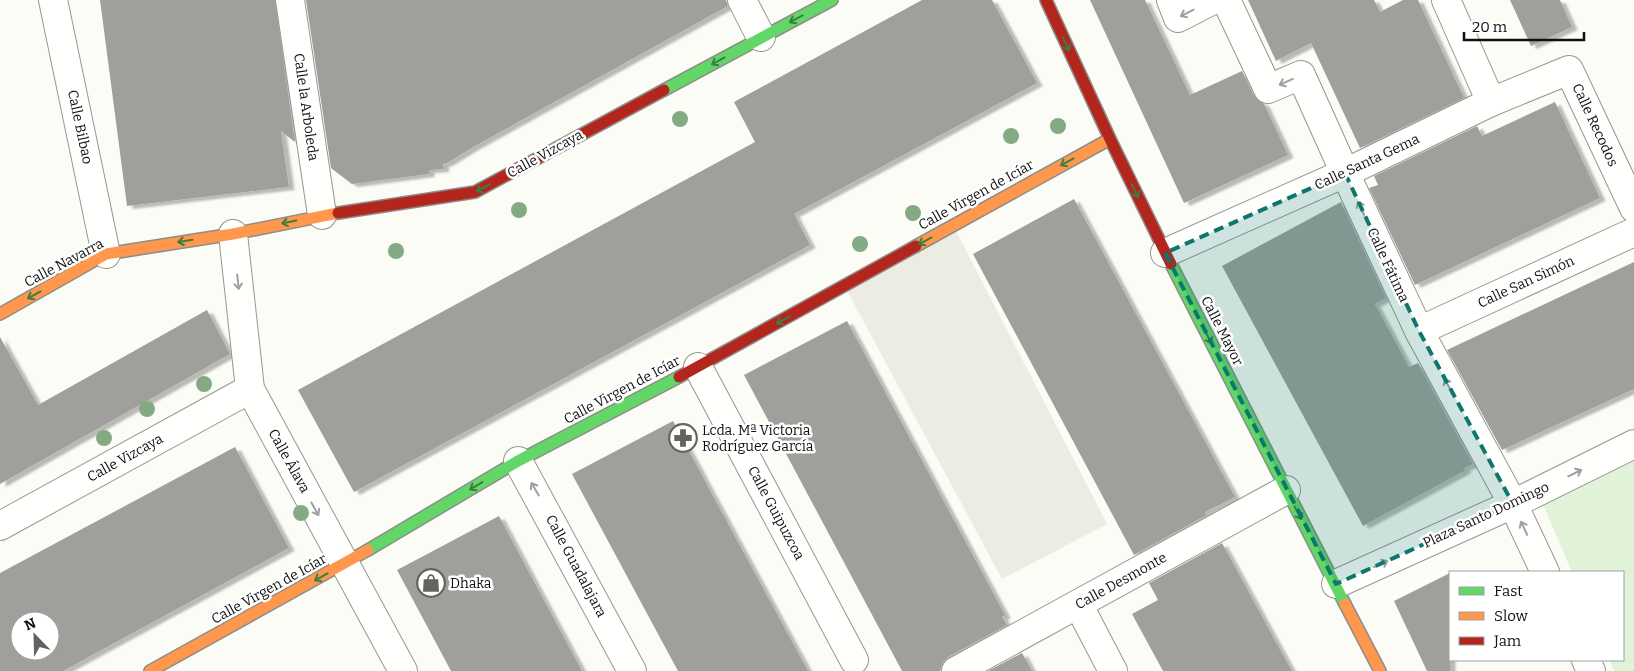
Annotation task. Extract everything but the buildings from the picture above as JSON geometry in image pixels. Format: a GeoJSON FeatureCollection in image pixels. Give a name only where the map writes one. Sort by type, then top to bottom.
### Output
{"type":"FeatureCollection","features":[{"type":"Feature","properties":{"kind":"street","name":"Calle Bilbao"},"geometry":{"type":"LineString","coordinates":[[53,0],[106,254]]}},
{"type":"Feature","properties":{"kind":"street","name":"Calle la Arboleda"},"geometry":{"type":"LineString","coordinates":[[290,0],[322,215]]}},
{"type":"Feature","properties":{"kind":"street"},"geometry":{"type":"LineString","coordinates":[[742,0],[761,37]]}},
{"type":"Feature","properties":{"kind":"street","name":"Calle Vizcaya"},"geometry":{"type":"LineString","coordinates":[[233,234],[322,215],[475,192],[832,0]]}},
{"type":"Feature","properties":{"kind":"street","name":"Calle Mayor"},"geometry":{"type":"LineString","coordinates":[[1046,0],[1165,253],[1380,671]]}},
{"type":"Feature","properties":{"kind":"street"},"geometry":{"type":"LineString","coordinates":[[1171,0],[1178,18],[1213,0]]}},
{"type":"Feature","properties":{"kind":"street","name":"Calle Fátima"},"geometry":{"type":"LineString","coordinates":[[1226,0],[1268,89],[1301,75],[1344,173],[1419,331],[1512,504],[1545,571]]}},
{"type":"Feature","properties":{"kind":"street"},"geometry":{"type":"LineString","coordinates":[[1446,0],[1491,102]]}},
{"type":"Feature","properties":{"kind":"street","name":"Calle Santa Gema"},"geometry":{"type":"LineString","coordinates":[[1165,253],[1344,173],[1491,102],[1570,70]]}},
{"type":"Feature","properties":{"kind":"street","name":"Calle Recodos"},"geometry":{"type":"LineString","coordinates":[[1570,70],[1634,208]]}},
{"type":"Feature","properties":{"kind":"street","name":"Calle Virgen de Icíar"},"geometry":{"type":"LineString","coordinates":[[150,671],[178,664],[518,461],[698,367],[1110,138]]}},
{"type":"Feature","properties":{"kind":"street","name":"Calle San Simón"},"geometry":{"type":"LineString","coordinates":[[1419,331],[1634,232]]}},
{"type":"Feature","properties":{"kind":"street","name":"Calle Navarra"},"geometry":{"type":"LineString","coordinates":[[0,314],[106,254],[233,234]]}},
{"type":"Feature","properties":{"kind":"street","name":"Calle Álava"},"geometry":{"type":"LineString","coordinates":[[233,234],[250,389],[403,671]]}},
{"type":"Feature","properties":{"kind":"street","name":"Calle Guipuzcoa"},"geometry":{"type":"LineString","coordinates":[[698,367],[854,660]]}},
{"type":"Feature","properties":{"kind":"street","name":"Calle Vizcaya"},"geometry":{"type":"LineString","coordinates":[[0,526],[250,389]]}},
{"type":"Feature","properties":{"kind":"street","name":"Plaza Santo Domingo"},"geometry":{"type":"LineString","coordinates":[[1336,584],[1512,504],[1634,444]]}},
{"type":"Feature","properties":{"kind":"street","name":"Calle Guadalajara"},"geometry":{"type":"LineString","coordinates":[[518,461],[632,671]]}},
{"type":"Feature","properties":{"kind":"street","name":"Calle Desmonte"},"geometry":{"type":"LineString","coordinates":[[956,671],[1286,490]]}},
{"type":"Feature","properties":{"kind":"street"},"geometry":{"type":"LineString","coordinates":[[1078,604],[1113,671]]}},
{"type":"Feature","properties":{"kind":"highlighted area"},"geometry":{"type":"Polygon","coordinates":[[[1345,173],[1419,331],[1513,504],[1336,584],[1165,253],[1345,173]]]}},
{"type":"Feature","properties":{"kind":"green space"},"geometry":{"type":"Polygon","coordinates":[[[1634,461],[1634,671],[1614,671],[1610,661],[1624,661],[1624,571],[1572,571],[1542,502],[1634,461]]]}},
{"type":"Feature","properties":{"kind":"shaded area"},"geometry":{"type":"Polygon","coordinates":[[[953,225],[1107,524],[1002,579],[844,285],[953,225]]]}},
{"type":"Feature","properties":{"kind":"traffic: fast"},"geometry":{"type":"LineString","coordinates":[[664,90],[832,0]]}},
{"type":"Feature","properties":{"kind":"traffic: fast"},"geometry":{"type":"LineString","coordinates":[[1171,264],[1345,604]]}},
{"type":"Feature","properties":{"kind":"traffic: fast"},"geometry":{"type":"LineString","coordinates":[[368,550],[518,461],[679,377]]}},
{"type":"Feature","properties":{"kind":"traffic: slow"},"geometry":{"type":"LineString","coordinates":[[916,246],[1110,139]]}},
{"type":"Feature","properties":{"kind":"traffic: slow"},"geometry":{"type":"LineString","coordinates":[[0,314],[106,254],[233,234],[338,213]]}},
{"type":"Feature","properties":{"kind":"traffic: slow"},"geometry":{"type":"LineString","coordinates":[[150,671],[368,550]]}},
{"type":"Feature","properties":{"kind":"traffic: slow"},"geometry":{"type":"LineString","coordinates":[[1345,604],[1380,671]]}},
{"type":"Feature","properties":{"kind":"traffic: jam"},"geometry":{"type":"LineString","coordinates":[[1046,0],[1110,139],[1171,264]]}},
{"type":"Feature","properties":{"kind":"traffic: jam"},"geometry":{"type":"LineString","coordinates":[[338,213],[475,192],[664,90]]}},
{"type":"Feature","properties":{"kind":"traffic: jam"},"geometry":{"type":"LineString","coordinates":[[679,377],[916,246]]}},
{"type":"Feature","properties":{"kind":"place","name":"Lcda. Mª Victoria Rodríguez García"},"geometry":{"type":"Point","coordinates":[683,438]}},
{"type":"Feature","properties":{"kind":"place","name":"Dhaka"},"geometry":{"type":"Point","coordinates":[431,583]}}]}
